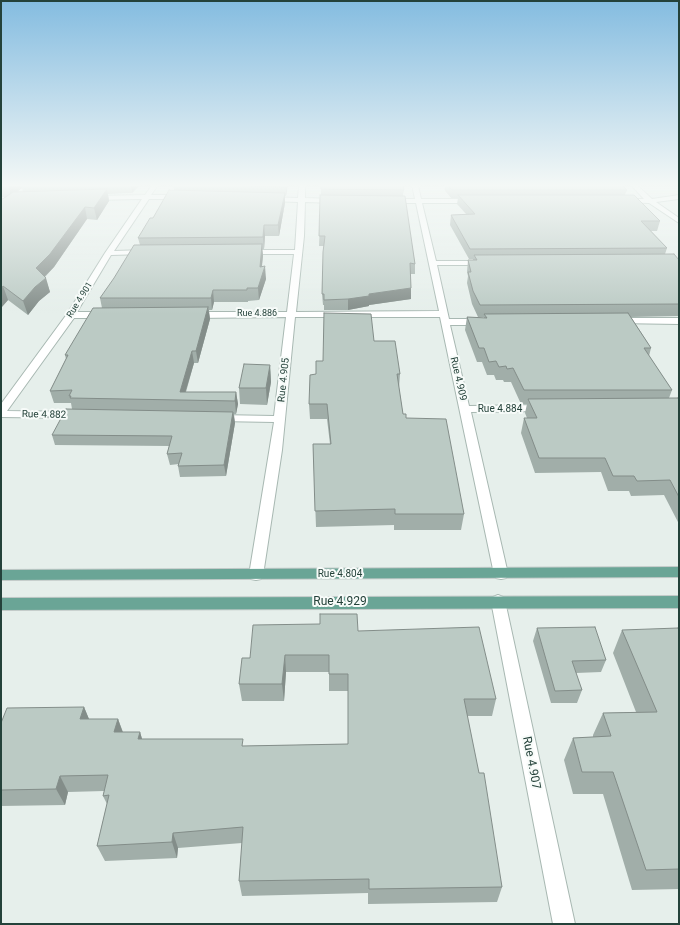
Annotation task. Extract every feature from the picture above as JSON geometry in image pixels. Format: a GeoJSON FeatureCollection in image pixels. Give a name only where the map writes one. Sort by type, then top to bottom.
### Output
{"type":"FeatureCollection","features":[{"type":"Feature","properties":{"kind":"main road","name":"Rue 4.804"},"geometry":{"type":"LineString","coordinates":[[1,575],[501,574],[679,572]]}},
{"type":"Feature","properties":{"kind":"main road","name":"Rue 4.929"},"geometry":{"type":"LineString","coordinates":[[1,604],[498,601],[679,602]]}},
{"type":"Feature","properties":{"kind":"street","name":"Rue 4.901"},"geometry":{"type":"LineString","coordinates":[[1,413],[71,315],[125,228]]}},
{"type":"Feature","properties":{"kind":"street","name":"Rue 4.905"},"geometry":{"type":"LineString","coordinates":[[256,575],[280,419],[300,228]]}},
{"type":"Feature","properties":{"kind":"street","name":"Rue 4.909"},"geometry":{"type":"LineString","coordinates":[[424,228],[501,574]]}},
{"type":"Feature","properties":{"kind":"street"},"geometry":{"type":"LineString","coordinates":[[109,252],[156,252]]}},
{"type":"Feature","properties":{"kind":"street"},"geometry":{"type":"LineString","coordinates":[[235,252],[297,252]]}},
{"type":"Feature","properties":{"kind":"street"},"geometry":{"type":"LineString","coordinates":[[432,263],[488,263]]}},
{"type":"Feature","properties":{"kind":"street","name":"Rue 4.886"},"geometry":{"type":"LineString","coordinates":[[181,314],[291,314],[444,318],[492,322]]}},
{"type":"Feature","properties":{"kind":"street"},"geometry":{"type":"LineString","coordinates":[[71,315],[118,315]]}},
{"type":"Feature","properties":{"kind":"street"},"geometry":{"type":"LineString","coordinates":[[609,321],[679,321]]}},
{"type":"Feature","properties":{"kind":"street","name":"Rue 4.884"},"geometry":{"type":"LineString","coordinates":[[464,409],[552,408]]}},
{"type":"Feature","properties":{"kind":"street","name":"Rue 4.882"},"geometry":{"type":"LineString","coordinates":[[1,413],[88,416]]}},
{"type":"Feature","properties":{"kind":"street"},"geometry":{"type":"LineString","coordinates":[[208,418],[280,419]]}},
{"type":"Feature","properties":{"kind":"street","name":"Rue 4.907"},"geometry":{"type":"LineString","coordinates":[[498,601],[564,924]]}},
{"type":"Feature","properties":{"kind":"building"},"geometry":{"type":"Polygon","coordinates":[[[1,228],[69,228],[50,254],[36,268],[46,278],[35,287],[23,301],[3,286],[1,289],[1,228]]]}},
{"type":"Feature","properties":{"kind":"building"},"geometry":{"type":"Polygon","coordinates":[[[144,228],[264,228],[263,237],[138,238],[144,228]]]}},
{"type":"Feature","properties":{"kind":"building"},"geometry":{"type":"Polygon","coordinates":[[[319,228],[410,228],[415,264],[410,263],[411,288],[369,294],[369,296],[348,299],[324,300],[324,294],[322,294],[325,236],[319,236],[319,228]]]}},
{"type":"Feature","properties":{"kind":"building"},"geometry":{"type":"Polygon","coordinates":[[[458,228],[648,228],[667,248],[470,249],[458,228]]]}},
{"type":"Feature","properties":{"kind":"building"},"geometry":{"type":"Polygon","coordinates":[[[262,244],[260,267],[265,266],[258,288],[247,288],[247,290],[213,290],[211,298],[100,298],[134,245],[262,244]]]}},
{"type":"Feature","properties":{"kind":"building"},"geometry":{"type":"Polygon","coordinates":[[[674,254],[679,260],[679,304],[480,305],[473,291],[468,272],[471,272],[468,260],[477,260],[474,255],[674,254]]]}},
{"type":"Feature","properties":{"kind":"building"},"geometry":{"type":"Polygon","coordinates":[[[208,307],[196,351],[192,351],[180,392],[236,392],[235,401],[70,398],[71,396],[69,396],[72,390],[50,391],[68,355],[65,355],[93,308],[208,307]]]}},
{"type":"Feature","properties":{"kind":"building"},"geometry":{"type":"Polygon","coordinates":[[[324,313],[371,314],[374,341],[395,341],[400,374],[397,374],[403,414],[406,414],[406,418],[446,419],[464,514],[395,514],[395,509],[315,511],[313,444],[331,444],[327,404],[309,404],[310,375],[316,374],[316,361],[323,361],[324,313]]]}},
{"type":"Feature","properties":{"kind":"building"},"geometry":{"type":"Polygon","coordinates":[[[628,313],[651,348],[644,348],[672,390],[524,390],[513,368],[507,369],[506,366],[499,367],[496,361],[489,362],[484,348],[479,348],[467,317],[487,318],[484,314],[628,313]]]}},
{"type":"Feature","properties":{"kind":"building"},"geometry":{"type":"Polygon","coordinates":[[[244,364],[270,365],[266,388],[239,388],[244,364]]]}},
{"type":"Feature","properties":{"kind":"building"},"geometry":{"type":"Polygon","coordinates":[[[678,398],[679,497],[670,480],[637,481],[634,476],[613,476],[605,458],[539,458],[524,418],[537,418],[528,399],[678,398]]]}},
{"type":"Feature","properties":{"kind":"building"},"geometry":{"type":"Polygon","coordinates":[[[66,409],[233,412],[224,465],[178,466],[182,453],[167,454],[172,436],[52,435],[66,409]]]}},
{"type":"Feature","properties":{"kind":"building"},"geometry":{"type":"Polygon","coordinates":[[[320,614],[357,614],[358,631],[479,627],[496,699],[464,699],[479,773],[484,773],[502,887],[369,889],[369,879],[239,881],[243,827],[173,833],[172,842],[97,846],[109,795],[103,796],[108,775],[60,776],[56,789],[1,790],[1,723],[7,708],[84,707],[80,719],[118,719],[114,732],[140,732],[138,739],[243,739],[242,746],[348,744],[348,674],[329,674],[329,655],[285,655],[282,684],[239,684],[242,658],[250,658],[253,625],[320,624],[320,614]]]}},
{"type":"Feature","properties":{"kind":"building"},"geometry":{"type":"Polygon","coordinates":[[[595,627],[606,660],[572,661],[582,690],[555,691],[537,628],[595,627]]]}},
{"type":"Feature","properties":{"kind":"building"},"geometry":{"type":"Polygon","coordinates":[[[678,628],[679,869],[646,870],[613,772],[582,772],[573,738],[611,736],[603,713],[657,712],[622,630],[678,628]]]}}]}
